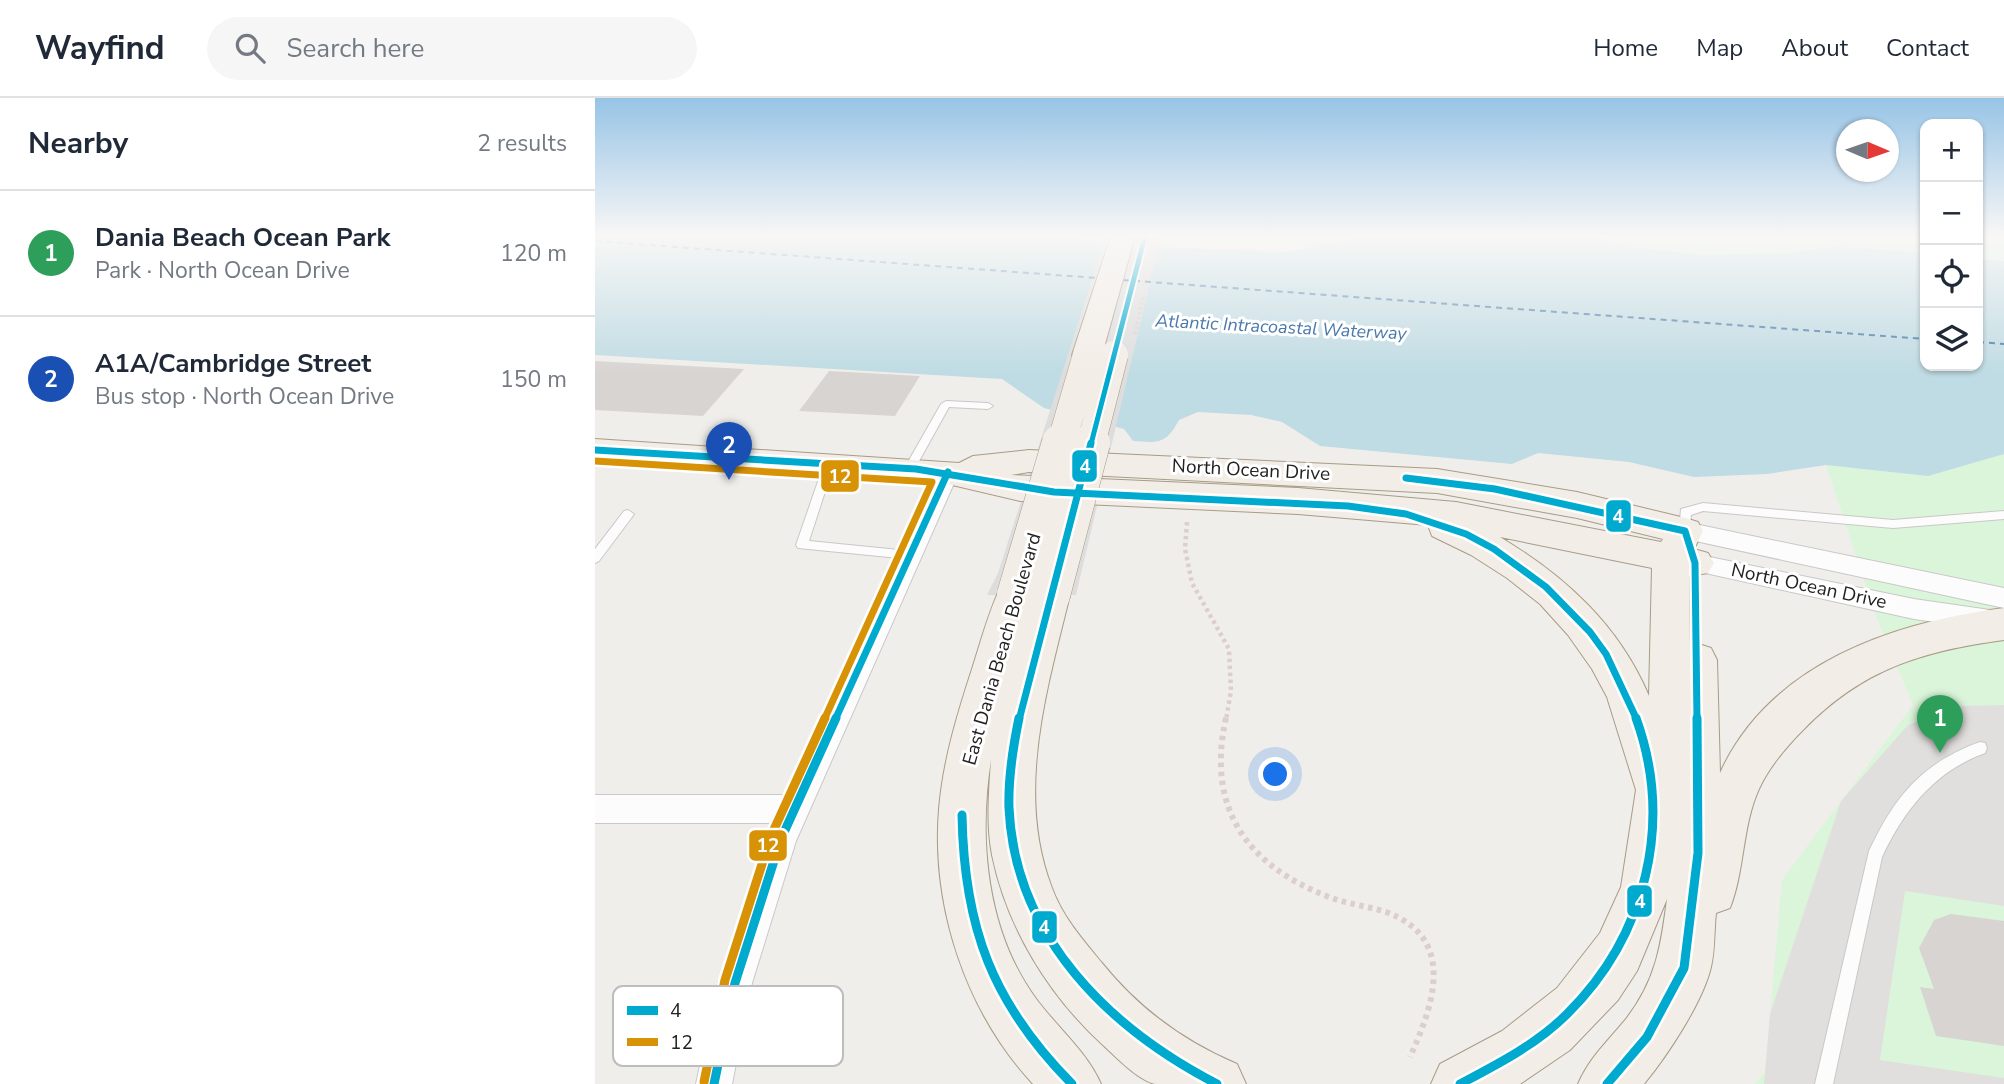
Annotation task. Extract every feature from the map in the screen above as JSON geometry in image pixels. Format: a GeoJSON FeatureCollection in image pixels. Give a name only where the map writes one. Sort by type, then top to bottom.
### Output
{"type":"FeatureCollection","features":[{"type":"Feature","properties":{"kind":"main road","name":"East Dania Beach Boulevard"},"geometry":{"type":"LineString","coordinates":[[1111,282],[1033,595],[1009,783],[1010,819],[1024,886],[1059,955],[1111,1016],[1140,1042],[1216,1084]]}},
{"type":"Feature","properties":{"kind":"main road","name":"East Dania Beach Boulevard"},"geometry":{"type":"LineString","coordinates":[[1072,1084],[1033,1045],[1009,1011],[978,937],[963,867],[961,835],[968,762],[1033,595],[1131,282]]}},
{"type":"Feature","properties":{"kind":"main road","name":"North Ocean Drive"},"geometry":{"type":"LineString","coordinates":[[595,450],[948,472],[1020,488],[1376,508],[1485,519],[1684,550]]}},
{"type":"Feature","properties":{"kind":"main road","name":"North Ocean Drive"},"geometry":{"type":"LineString","coordinates":[[948,472],[1029,461],[1416,478],[1495,489],[1684,550]]}},
{"type":"Feature","properties":{"kind":"main road"},"geometry":{"type":"LineString","coordinates":[[1376,508],[1421,519],[1487,545],[1525,568],[1576,614],[1617,670],[1637,713],[1649,757],[1655,813]]}},
{"type":"Feature","properties":{"kind":"main road"},"geometry":{"type":"LineString","coordinates":[[1460,1084],[1495,1069],[1529,1047],[1587,996],[1613,962],[1646,888],[1654,848],[1655,813],[1670,704],[1684,550]]}},
{"type":"Feature","properties":{"kind":"main road"},"geometry":{"type":"LineString","coordinates":[[1684,550],[1697,853],[1684,968]]}},
{"type":"Feature","properties":{"kind":"main road"},"geometry":{"type":"LineString","coordinates":[[1607,1084],[1647,1037],[1684,968],[1716,878],[1735,792],[1746,767],[1762,745],[1800,703],[1843,670],[1891,647],[1946,631],[2004,623]]}},
{"type":"Feature","properties":{"kind":"street"},"geometry":{"type":"LineString","coordinates":[[734,986],[768,876],[793,809],[948,472]]}},
{"type":"Feature","properties":{"kind":"street","name":"North Ocean Drive"},"geometry":{"type":"LineString","coordinates":[[1684,550],[2004,598]]}},
{"type":"Feature","properties":{"kind":"street","name":"North Ocean Drive"},"geometry":{"type":"LineString","coordinates":[[1684,550],[1924,611],[2004,623]]}},
{"type":"Feature","properties":{"kind":"street"},"geometry":{"type":"LineString","coordinates":[[595,809],[793,809]]}},
{"type":"Feature","properties":{"kind":"street"},"geometry":{"type":"LineString","coordinates":[[714,1084],[718,1066]]}},
{"type":"Feature","properties":{"kind":"lane"},"geometry":{"type":"LineString","coordinates":[[909,469],[946,404],[988,406]]}},
{"type":"Feature","properties":{"kind":"lane"},"geometry":{"type":"LineString","coordinates":[[829,464],[802,545],[909,555]]}},
{"type":"Feature","properties":{"kind":"lane"},"geometry":{"type":"LineString","coordinates":[[1684,550],[1685,512],[1703,507],[1893,524],[2004,515]]}},
{"type":"Feature","properties":{"kind":"lane"},"geometry":{"type":"LineString","coordinates":[[595,558],[628,514]]}},
{"type":"Feature","properties":{"kind":"lane"},"geometry":{"type":"LineString","coordinates":[[1824,1084],[1874,856],[1883,835],[1894,817],[1924,782],[1954,758],[1980,748]]}},
{"type":"Feature","properties":{"kind":"path"},"geometry":{"type":"LineString","coordinates":[[1132,343],[1144,294]]}},
{"type":"Feature","properties":{"kind":"path"},"geometry":{"type":"LineString","coordinates":[[1189,511],[1184,554],[1190,586],[1229,646],[1234,677],[1218,755],[1218,773],[1229,814],[1255,850],[1308,888],[1328,897],[1404,919],[1417,928],[1427,942],[1435,981],[1428,1017],[1410,1057]]}},
{"type":"Feature","properties":{"kind":"green space"},"geometry":{"type":"Polygon","coordinates":[[[2004,454],[2004,1084],[1754,1084],[1765,1072],[1782,880],[1913,705],[1876,616],[1826,465],[1928,476],[2004,454]]]}},
{"type":"Feature","properties":{"kind":"shaded area"},"geometry":{"type":"Polygon","coordinates":[[[2004,705],[2004,906],[1905,891],[1880,1060],[2004,1078],[2004,1084],[1764,1084],[1770,1014],[1841,801],[1908,725],[1958,706],[2004,705]]]}},
{"type":"Feature","properties":{"kind":"water","name":"Atlantic Intracoastal Waterway"},"geometry":{"type":"Polygon","coordinates":[[[595,282],[1920,282],[1920,371],[1983,371],[1983,282],[2004,282],[2004,454],[1928,476],[1826,465],[1767,474],[1694,477],[1629,462],[1538,453],[1512,464],[1320,446],[1282,422],[1251,415],[1198,412],[1179,420],[1166,438],[1156,442],[1133,441],[1124,429],[1044,408],[1002,379],[595,355],[595,282]]]}},
{"type":"Feature","properties":{"kind":"pier"},"geometry":{"type":"Polygon","coordinates":[[[1091,282],[1150,282],[1076,595],[987,595],[998,573],[1091,282]]]}},
{"type":"Feature","properties":{"kind":"building"},"geometry":{"type":"Polygon","coordinates":[[[595,361],[744,369],[703,416],[595,410],[595,361]]]}},
{"type":"Feature","properties":{"kind":"building"},"geometry":{"type":"Polygon","coordinates":[[[829,371],[920,376],[895,416],[799,411],[829,371]]]}},
{"type":"Feature","properties":{"kind":"building"},"geometry":{"type":"Polygon","coordinates":[[[1951,914],[2004,921],[2004,1046],[1936,1036],[1920,987],[1934,989],[1919,948],[1934,920],[1951,914]]]}},
{"type":"Feature","properties":{"kind":"ferry route"},"geometry":{"type":"LineString","coordinates":[[1150,282],[1920,339]]}},
{"type":"Feature","properties":{"kind":"ferry route"},"geometry":{"type":"LineString","coordinates":[[1983,342],[2004,344]]}},
{"type":"Feature","properties":{"kind":"transit line","name":"4"},"geometry":{"type":"LineString","coordinates":[[1133,282],[1019,719],[1012,756],[1010,820],[1019,864],[1033,906],[1053,944],[1078,979],[1108,1011],[1141,1039],[1177,1064],[1217,1084]]}},
{"type":"Feature","properties":{"kind":"transit line","name":"4"},"geometry":{"type":"LineString","coordinates":[[595,450],[930,470],[965,475],[1013,488],[1054,492],[1374,508],[1436,522],[1466,534],[1521,567],[1569,608],[1590,632],[1606,654],[1631,701],[1651,779],[1653,833],[1647,877],[1635,917],[1617,954],[1594,986],[1566,1015],[1534,1041],[1460,1084]]}},
{"type":"Feature","properties":{"kind":"transit line","name":"12"},"geometry":{"type":"LineString","coordinates":[[595,461],[932,482],[771,836],[724,986]]}},
{"type":"Feature","properties":{"kind":"transit line","name":"4"},"geometry":{"type":"LineString","coordinates":[[734,986],[781,839],[948,472]]}},
{"type":"Feature","properties":{"kind":"transit line","name":"4"},"geometry":{"type":"LineString","coordinates":[[1406,478],[1495,489],[1685,531],[1695,563],[1698,853],[1684,968],[1647,1037],[1607,1084]]}},
{"type":"Feature","properties":{"kind":"transit line","name":"4"},"geometry":{"type":"LineString","coordinates":[[962,815],[967,892],[986,962],[1021,1026],[1044,1056],[1072,1084]]}},
{"type":"Feature","properties":{"kind":"transit line","name":"12"},"geometry":{"type":"LineString","coordinates":[[704,1082],[707,1066]]}},
{"type":"Feature","properties":{"kind":"transit line","name":"4"},"geometry":{"type":"LineString","coordinates":[[714,1084],[718,1066]]}},
{"type":"Feature","properties":{"kind":"place","name":"A1A/Cambridge Street"},"geometry":{"type":"Point","coordinates":[729,480]}},
{"type":"Feature","properties":{"kind":"place","name":"Dania Beach Ocean Park"},"geometry":{"type":"Point","coordinates":[1940,753]}}]}
